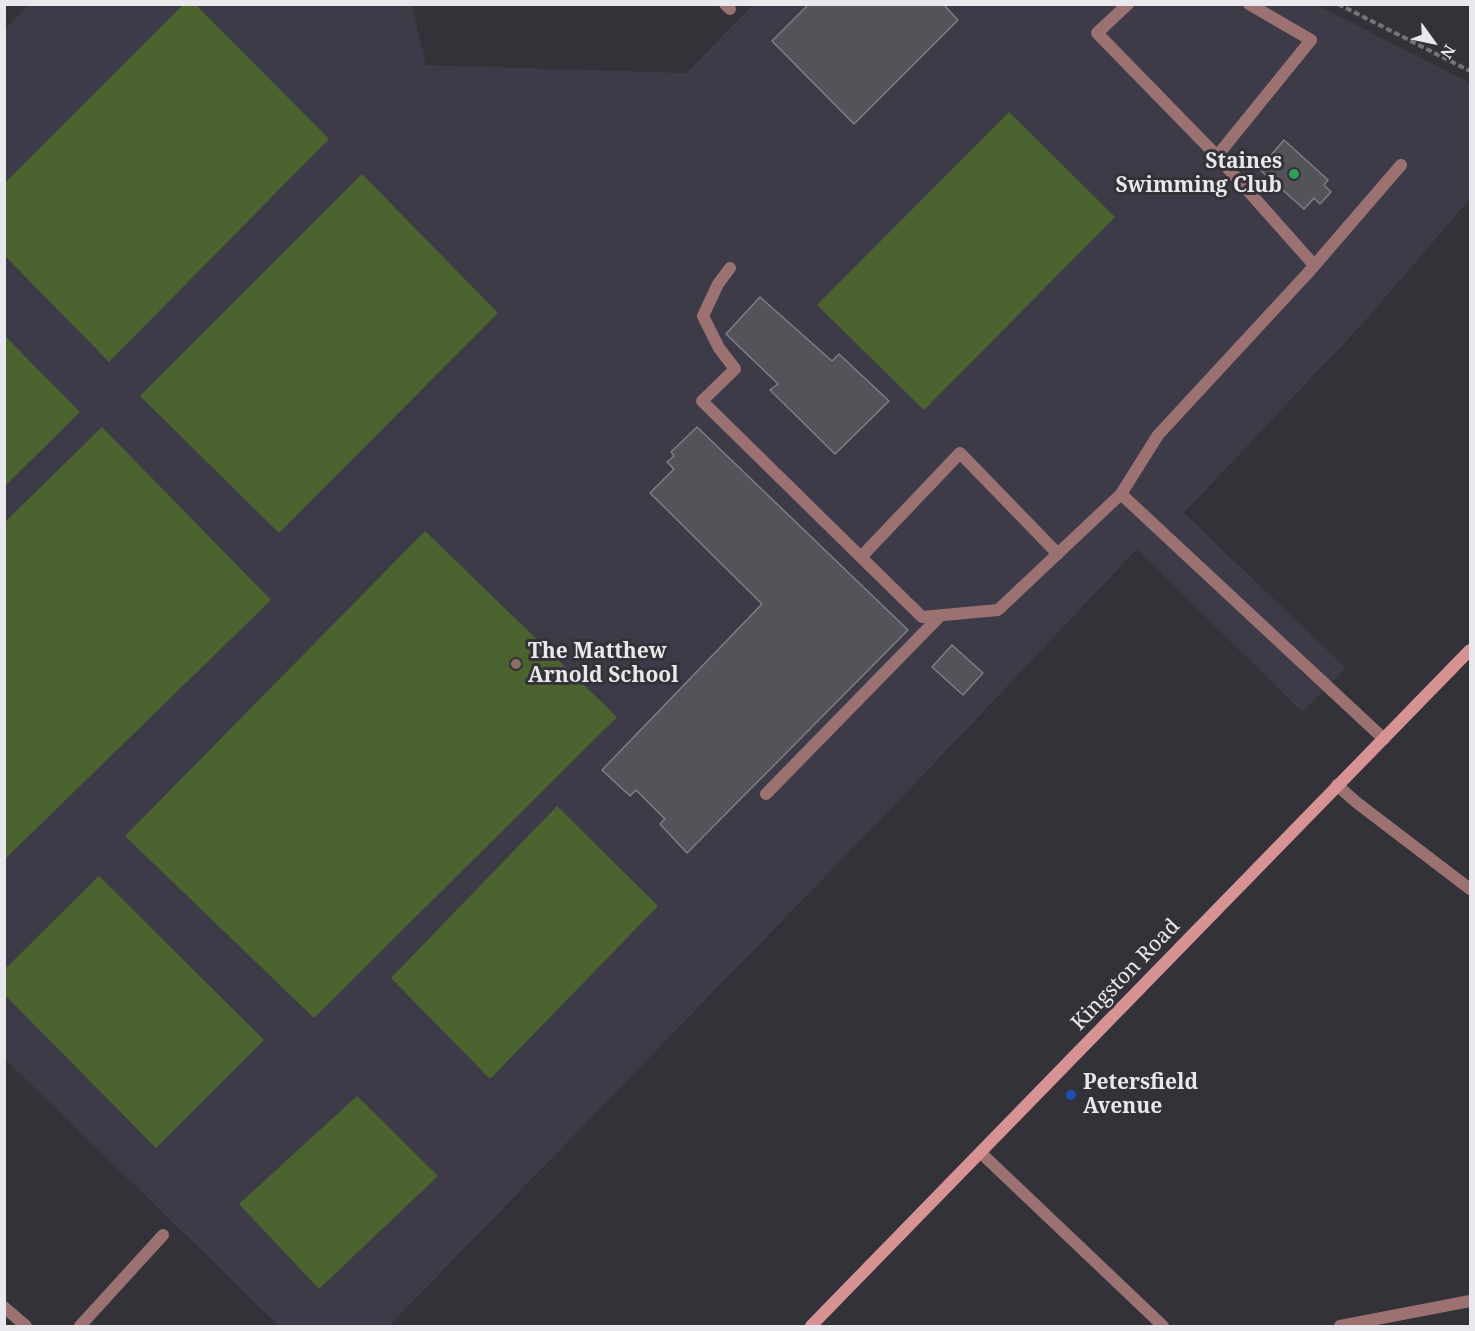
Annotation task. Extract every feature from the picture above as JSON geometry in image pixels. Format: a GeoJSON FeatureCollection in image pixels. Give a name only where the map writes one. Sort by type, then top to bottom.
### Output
{"type":"FeatureCollection","features":[{"type":"Feature","properties":{"kind":"street"},"geometry":{"type":"LineString","coordinates":[[1128,4],[1097,33],[1217,156],[1314,265]]}},
{"type":"Feature","properties":{"kind":"street"},"geometry":{"type":"LineString","coordinates":[[1217,156],[1311,40],[1249,4]]}},
{"type":"Feature","properties":{"kind":"street"},"geometry":{"type":"LineString","coordinates":[[730,268],[718,284],[703,316],[719,348],[735,369],[702,401],[922,617],[998,610],[1121,494],[1158,435],[1314,265],[1401,165]]}},
{"type":"Feature","properties":{"kind":"street"},"geometry":{"type":"LineString","coordinates":[[861,557],[960,453],[1058,554]]}},
{"type":"Feature","properties":{"kind":"street"},"geometry":{"type":"LineString","coordinates":[[1121,494],[1383,739]]}},
{"type":"Feature","properties":{"kind":"street"},"geometry":{"type":"LineString","coordinates":[[766,794],[942,615]]}},
{"type":"Feature","properties":{"kind":"street","name":"Kingston Road"},"geometry":{"type":"LineString","coordinates":[[811,1326],[1470,651]]}},
{"type":"Feature","properties":{"kind":"street"},"geometry":{"type":"LineString","coordinates":[[1337,785],[1470,889]]}},
{"type":"Feature","properties":{"kind":"street"},"geometry":{"type":"LineString","coordinates":[[981,1153],[1163,1326]]}},
{"type":"Feature","properties":{"kind":"street"},"geometry":{"type":"LineString","coordinates":[[80,1326],[163,1235]]}},
{"type":"Feature","properties":{"kind":"street"},"geometry":{"type":"LineString","coordinates":[[1340,1326],[1470,1301]]}},
{"type":"Feature","properties":{"kind":"street"},"geometry":{"type":"LineString","coordinates":[[4,1307],[26,1326]]}},
{"type":"Feature","properties":{"kind":"path"},"geometry":{"type":"LineString","coordinates":[[1338,4],[1470,71]]}},
{"type":"Feature","properties":{"kind":"shaded area","name":"The Matthew Arnold School"},"geometry":{"type":"Polygon","coordinates":[[[29,5],[412,5],[426,65],[686,73],[753,5],[1317,5],[1470,83],[1470,199],[1364,322],[1184,513],[1346,668],[1302,712],[1137,549],[910,789],[389,1326],[279,1326],[5,1059],[4,30],[29,5]]]}},
{"type":"Feature","properties":{"kind":"green space"},"geometry":{"type":"Polygon","coordinates":[[[183,5],[196,5],[329,139],[109,362],[5,256],[5,183],[183,5]]]}},
{"type":"Feature","properties":{"kind":"green space"},"geometry":{"type":"Polygon","coordinates":[[[1009,112],[1115,217],[924,410],[817,305],[1009,112]]]}},
{"type":"Feature","properties":{"kind":"green space"},"geometry":{"type":"Polygon","coordinates":[[[362,174],[498,313],[279,533],[140,396],[362,174]]]}},
{"type":"Feature","properties":{"kind":"green space"},"geometry":{"type":"Polygon","coordinates":[[[5,336],[80,412],[5,486],[5,336]]]}},
{"type":"Feature","properties":{"kind":"green space"},"geometry":{"type":"Polygon","coordinates":[[[102,427],[271,600],[5,859],[5,522],[102,427]]]}},
{"type":"Feature","properties":{"kind":"green space"},"geometry":{"type":"Polygon","coordinates":[[[425,531],[617,717],[314,1018],[125,836],[425,531]]]}},
{"type":"Feature","properties":{"kind":"green space"},"geometry":{"type":"Polygon","coordinates":[[[557,806],[658,906],[490,1079],[391,978],[557,806]]]}},
{"type":"Feature","properties":{"kind":"green space"},"geometry":{"type":"Polygon","coordinates":[[[99,876],[264,1040],[156,1148],[5,995],[5,969],[99,876]]]}},
{"type":"Feature","properties":{"kind":"green space"},"geometry":{"type":"Polygon","coordinates":[[[357,1096],[438,1176],[319,1289],[239,1204],[357,1096]]]}},
{"type":"Feature","properties":{"kind":"building"},"geometry":{"type":"Polygon","coordinates":[[[809,4],[943,4],[958,20],[854,124],[772,41],[809,4]]]}},
{"type":"Feature","properties":{"kind":"building","name":"Staines Swimming Club"},"geometry":{"type":"Polygon","coordinates":[[[1284,140],[1328,180],[1324,185],[1331,192],[1320,204],[1314,198],[1304,209],[1259,169],[1284,140]]]}},
{"type":"Feature","properties":{"kind":"building"},"geometry":{"type":"Polygon","coordinates":[[[760,297],[832,361],[839,354],[889,401],[835,454],[770,390],[778,384],[726,334],[760,297]]]}},
{"type":"Feature","properties":{"kind":"building","name":"The Matthew Arnold School"},"geometry":{"type":"Polygon","coordinates":[[[697,427],[908,630],[687,853],[660,824],[665,819],[636,790],[630,796],[602,770],[762,604],[650,493],[674,469],[667,462],[674,456],[671,452],[697,427]]]}},
{"type":"Feature","properties":{"kind":"building"},"geometry":{"type":"Polygon","coordinates":[[[952,645],[983,673],[963,695],[932,667],[952,645]]]}},
{"type":"Feature","properties":{"kind":"place","name":"Staines Swimming Club"},"geometry":{"type":"Point","coordinates":[1294,174]}},
{"type":"Feature","properties":{"kind":"place","name":"The Matthew Arnold School"},"geometry":{"type":"Point","coordinates":[516,664]}},
{"type":"Feature","properties":{"kind":"place","name":"Petersfield Avenue"},"geometry":{"type":"Point","coordinates":[1071,1095]}}]}
